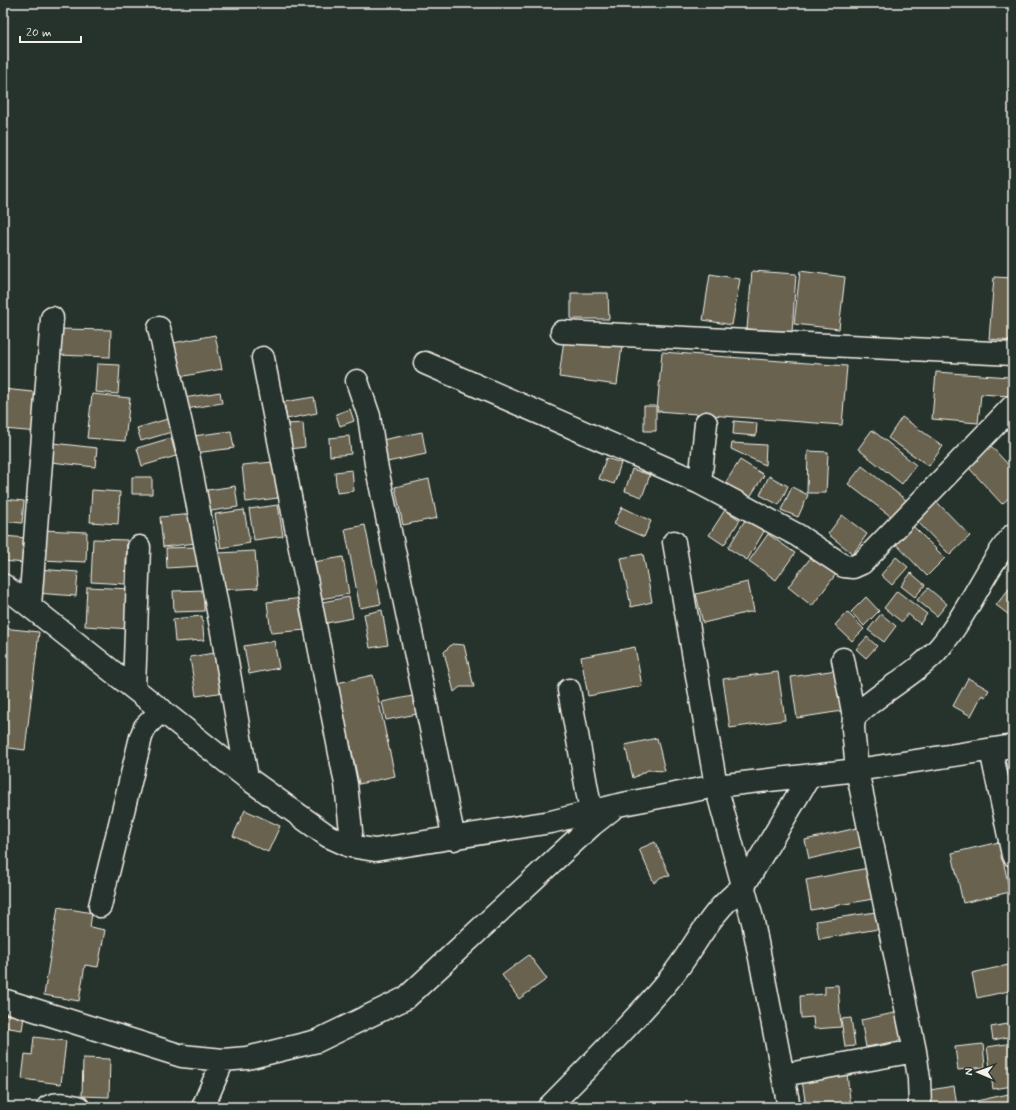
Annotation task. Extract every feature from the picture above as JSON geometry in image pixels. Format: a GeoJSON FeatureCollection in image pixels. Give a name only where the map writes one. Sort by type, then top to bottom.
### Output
{"type":"FeatureCollection","features":[{"type":"Feature","properties":{"kind":"street"},"geometry":{"type":"LineString","coordinates":[[30,606],[52,318]]}},
{"type":"Feature","properties":{"kind":"street"},"geometry":{"type":"LineString","coordinates":[[159,328],[188,454],[221,625],[247,778]]}},
{"type":"Feature","properties":{"kind":"street"},"geometry":{"type":"LineString","coordinates":[[562,332],[1013,354]]}},
{"type":"Feature","properties":{"kind":"street"},"geometry":{"type":"LineString","coordinates":[[263,358],[346,784],[351,831],[350,846]]}},
{"type":"Feature","properties":{"kind":"street"},"geometry":{"type":"LineString","coordinates":[[425,363],[700,483],[797,535],[844,566],[853,567],[862,563],[1013,406]]}},
{"type":"Feature","properties":{"kind":"street"},"geometry":{"type":"LineString","coordinates":[[357,381],[369,416],[380,481],[454,839]]}},
{"type":"Feature","properties":{"kind":"street"},"geometry":{"type":"LineString","coordinates":[[700,483],[706,422]]}},
{"type":"Feature","properties":{"kind":"street"},"geometry":{"type":"LineString","coordinates":[[854,717],[923,663],[938,649],[951,632],[1000,549],[1013,534]]}},
{"type":"Feature","properties":{"kind":"street"},"geometry":{"type":"LineString","coordinates":[[674,542],[716,786],[753,922],[790,1107]]}},
{"type":"Feature","properties":{"kind":"street"},"geometry":{"type":"LineString","coordinates":[[134,688],[139,547]]}},
{"type":"Feature","properties":{"kind":"street"},"geometry":{"type":"LineString","coordinates":[[3,585],[247,778],[328,836],[350,846],[375,850],[454,839],[551,822],[618,805],[716,786],[857,770],[1013,746]]}},
{"type":"Feature","properties":{"kind":"street"},"geometry":{"type":"LineString","coordinates":[[843,659],[854,717],[853,728],[857,770],[915,1051],[919,1079],[920,1107]]}},
{"type":"Feature","properties":{"kind":"street"},"geometry":{"type":"LineString","coordinates":[[569,690],[591,812]]}},
{"type":"Feature","properties":{"kind":"street"},"geometry":{"type":"LineString","coordinates":[[100,906],[141,737],[145,727],[162,710]]}},
{"type":"Feature","properties":{"kind":"street"},"geometry":{"type":"LineString","coordinates":[[991,750],[1009,816],[1013,855]]}},
{"type":"Feature","properties":{"kind":"street"},"geometry":{"type":"LineString","coordinates":[[549,1107],[669,980],[711,917],[730,897],[743,887],[810,776]]}},
{"type":"Feature","properties":{"kind":"street"},"geometry":{"type":"LineString","coordinates":[[3,1000],[182,1056],[224,1060],[247,1058],[317,1041],[406,998],[592,825],[618,805]]}},
{"type":"Feature","properties":{"kind":"street"},"geometry":{"type":"LineString","coordinates":[[784,1075],[915,1051]]}},
{"type":"Feature","properties":{"kind":"street"},"geometry":{"type":"LineString","coordinates":[[203,1107],[224,1060]]}},
{"type":"Feature","properties":{"kind":"street"},"geometry":{"type":"LineString","coordinates":[[48,1107],[62,1104],[78,1107]]}},
{"type":"Feature","properties":{"kind":"building"},"geometry":{"type":"Polygon","coordinates":[[[752,271],[796,274],[792,332],[747,329],[752,271]]]}},
{"type":"Feature","properties":{"kind":"building"},"geometry":{"type":"Polygon","coordinates":[[[800,271],[845,277],[839,329],[794,324],[800,271]]]}},
{"type":"Feature","properties":{"kind":"building"},"geometry":{"type":"Polygon","coordinates":[[[710,274],[740,279],[732,325],[703,320],[710,274]]]}},
{"type":"Feature","properties":{"kind":"building"},"geometry":{"type":"Polygon","coordinates":[[[994,277],[1013,278],[1013,341],[989,339],[994,277]]]}},
{"type":"Feature","properties":{"kind":"building"},"geometry":{"type":"Polygon","coordinates":[[[571,293],[608,293],[609,319],[571,319],[571,293]]]}},
{"type":"Feature","properties":{"kind":"building"},"geometry":{"type":"Polygon","coordinates":[[[59,329],[111,330],[110,357],[58,355],[59,329]]]}},
{"type":"Feature","properties":{"kind":"building"},"geometry":{"type":"Polygon","coordinates":[[[215,335],[222,369],[179,377],[173,343],[215,335]]]}},
{"type":"Feature","properties":{"kind":"building"},"geometry":{"type":"Polygon","coordinates":[[[564,339],[622,346],[617,385],[559,377],[564,339]]]}},
{"type":"Feature","properties":{"kind":"building"},"geometry":{"type":"Polygon","coordinates":[[[662,352],[847,366],[842,425],[657,411],[662,352]]]}},
{"type":"Feature","properties":{"kind":"building"},"geometry":{"type":"Polygon","coordinates":[[[97,364],[120,365],[118,394],[95,392],[97,364]]]}},
{"type":"Feature","properties":{"kind":"building"},"geometry":{"type":"Polygon","coordinates":[[[936,372],[1010,377],[1009,396],[981,394],[978,423],[932,419],[936,372]]]}},
{"type":"Feature","properties":{"kind":"building"},"geometry":{"type":"Polygon","coordinates":[[[3,389],[43,393],[39,432],[3,429],[3,389]]]}},
{"type":"Feature","properties":{"kind":"building"},"geometry":{"type":"Polygon","coordinates":[[[220,392],[222,403],[186,409],[184,398],[220,392]]]}},
{"type":"Feature","properties":{"kind":"building"},"geometry":{"type":"Polygon","coordinates":[[[92,394],[130,398],[125,441],[87,438],[92,394]]]}},
{"type":"Feature","properties":{"kind":"building"},"geometry":{"type":"Polygon","coordinates":[[[314,397],[317,413],[287,419],[284,402],[314,397]]]}},
{"type":"Feature","properties":{"kind":"building"},"geometry":{"type":"Polygon","coordinates":[[[644,406],[656,406],[656,431],[644,431],[644,406]]]}},
{"type":"Feature","properties":{"kind":"building"},"geometry":{"type":"Polygon","coordinates":[[[350,409],[354,421],[340,426],[336,414],[350,409]]]}},
{"type":"Feature","properties":{"kind":"building"},"geometry":{"type":"Polygon","coordinates":[[[902,417],[943,446],[929,466],[888,438],[902,417]]]}},
{"type":"Feature","properties":{"kind":"building"},"geometry":{"type":"Polygon","coordinates":[[[171,418],[175,431],[141,441],[137,428],[171,418]]]}},
{"type":"Feature","properties":{"kind":"building"},"geometry":{"type":"Polygon","coordinates":[[[734,421],[757,423],[756,436],[733,434],[734,421]]]}},
{"type":"Feature","properties":{"kind":"building"},"geometry":{"type":"Polygon","coordinates":[[[303,423],[305,447],[290,449],[288,424],[303,423]]]}},
{"type":"Feature","properties":{"kind":"building"},"geometry":{"type":"Polygon","coordinates":[[[872,430],[916,465],[902,484],[858,449],[872,430]]]}},
{"type":"Feature","properties":{"kind":"building"},"geometry":{"type":"Polygon","coordinates":[[[231,431],[234,448],[195,453],[193,436],[231,431]]]}},
{"type":"Feature","properties":{"kind":"building"},"geometry":{"type":"Polygon","coordinates":[[[422,432],[426,454],[387,462],[382,440],[422,432]]]}},
{"type":"Feature","properties":{"kind":"building"},"geometry":{"type":"Polygon","coordinates":[[[349,436],[351,454],[330,456],[329,438],[349,436]]]}},
{"type":"Feature","properties":{"kind":"building"},"geometry":{"type":"Polygon","coordinates":[[[171,438],[176,456],[142,466],[137,448],[171,438]]]}},
{"type":"Feature","properties":{"kind":"building"},"geometry":{"type":"Polygon","coordinates":[[[53,443],[97,448],[95,467],[51,462],[53,443]]]}},
{"type":"Feature","properties":{"kind":"building"},"geometry":{"type":"Polygon","coordinates":[[[732,443],[766,445],[765,465],[731,449],[732,443]]]}},
{"type":"Feature","properties":{"kind":"building"},"geometry":{"type":"Polygon","coordinates":[[[991,446],[1013,470],[1013,494],[1002,504],[969,468],[991,446]]]}},
{"type":"Feature","properties":{"kind":"building"},"geometry":{"type":"Polygon","coordinates":[[[808,451],[828,452],[826,493],[807,493],[808,451]]]}},
{"type":"Feature","properties":{"kind":"building"},"geometry":{"type":"Polygon","coordinates":[[[606,458],[621,463],[614,484],[599,479],[606,458]]]}},
{"type":"Feature","properties":{"kind":"building"},"geometry":{"type":"Polygon","coordinates":[[[740,460],[764,475],[748,500],[724,485],[740,460]]]}},
{"type":"Feature","properties":{"kind":"building"},"geometry":{"type":"Polygon","coordinates":[[[273,462],[278,498],[246,502],[242,465],[273,462]]]}},
{"type":"Feature","properties":{"kind":"building"},"geometry":{"type":"Polygon","coordinates":[[[862,466],[906,500],[893,518],[848,484],[862,466]]]}},
{"type":"Feature","properties":{"kind":"building"},"geometry":{"type":"Polygon","coordinates":[[[632,469],[650,475],[642,497],[625,491],[632,469]]]}},
{"type":"Feature","properties":{"kind":"building"},"geometry":{"type":"Polygon","coordinates":[[[352,470],[354,491],[337,493],[335,472],[352,470]]]}},
{"type":"Feature","properties":{"kind":"building"},"geometry":{"type":"Polygon","coordinates":[[[769,476],[788,486],[779,505],[760,495],[769,476]]]}},
{"type":"Feature","properties":{"kind":"building"},"geometry":{"type":"Polygon","coordinates":[[[132,477],[152,477],[152,494],[132,494],[132,477]]]}},
{"type":"Feature","properties":{"kind":"building"},"geometry":{"type":"Polygon","coordinates":[[[429,479],[437,518],[403,525],[395,487],[429,479]]]}},
{"type":"Feature","properties":{"kind":"building"},"geometry":{"type":"Polygon","coordinates":[[[235,486],[238,507],[204,512],[201,491],[235,486]]]}},
{"type":"Feature","properties":{"kind":"building"},"geometry":{"type":"Polygon","coordinates":[[[792,487],[808,495],[798,517],[781,510],[792,487]]]}},
{"type":"Feature","properties":{"kind":"building"},"geometry":{"type":"Polygon","coordinates":[[[92,490],[120,492],[118,524],[90,522],[92,490]]]}},
{"type":"Feature","properties":{"kind":"building"},"geometry":{"type":"Polygon","coordinates":[[[3,499],[24,501],[22,523],[3,521],[3,499]]]}},
{"type":"Feature","properties":{"kind":"building"},"geometry":{"type":"Polygon","coordinates":[[[935,500],[970,536],[950,555],[915,519],[935,500]]]}},
{"type":"Feature","properties":{"kind":"building"},"geometry":{"type":"Polygon","coordinates":[[[278,505],[283,536],[254,540],[249,509],[278,505]]]}},
{"type":"Feature","properties":{"kind":"building"},"geometry":{"type":"Polygon","coordinates":[[[622,507],[651,521],[644,537],[614,524],[622,507]]]}},
{"type":"Feature","properties":{"kind":"building"},"geometry":{"type":"Polygon","coordinates":[[[244,510],[250,543],[221,548],[215,514],[244,510]]]}},
{"type":"Feature","properties":{"kind":"building"},"geometry":{"type":"Polygon","coordinates":[[[725,510],[740,520],[724,545],[709,535],[725,510]]]}},
{"type":"Feature","properties":{"kind":"building"},"geometry":{"type":"Polygon","coordinates":[[[194,514],[196,543],[163,547],[160,517],[194,514]]]}},
{"type":"Feature","properties":{"kind":"building"},"geometry":{"type":"Polygon","coordinates":[[[842,515],[867,534],[853,554],[828,534],[842,515]]]}},
{"type":"Feature","properties":{"kind":"building"},"geometry":{"type":"Polygon","coordinates":[[[747,517],[766,528],[747,560],[728,548],[747,517]]]}},
{"type":"Feature","properties":{"kind":"building"},"geometry":{"type":"Polygon","coordinates":[[[908,521],[945,558],[927,576],[891,539],[908,521]]]}},
{"type":"Feature","properties":{"kind":"building"},"geometry":{"type":"Polygon","coordinates":[[[365,525],[381,604],[360,608],[345,529],[365,525]]]}},
{"type":"Feature","properties":{"kind":"building"},"geometry":{"type":"Polygon","coordinates":[[[42,530],[87,532],[86,562],[41,560],[42,530]]]}},
{"type":"Feature","properties":{"kind":"building"},"geometry":{"type":"Polygon","coordinates":[[[768,534],[795,553],[776,580],[749,561],[768,534]]]}},
{"type":"Feature","properties":{"kind":"building"},"geometry":{"type":"Polygon","coordinates":[[[3,536],[27,538],[25,563],[3,561],[3,536]]]}},
{"type":"Feature","properties":{"kind":"building"},"geometry":{"type":"Polygon","coordinates":[[[93,539],[127,540],[125,584],[91,582],[93,539]]]}},
{"type":"Feature","properties":{"kind":"building"},"geometry":{"type":"Polygon","coordinates":[[[198,547],[199,566],[167,568],[166,548],[198,547]]]}},
{"type":"Feature","properties":{"kind":"building"},"geometry":{"type":"Polygon","coordinates":[[[255,551],[258,588],[222,590],[219,553],[255,551]]]}},
{"type":"Feature","properties":{"kind":"building"},"geometry":{"type":"Polygon","coordinates":[[[643,554],[652,602],[631,607],[621,558],[643,554]]]}},
{"type":"Feature","properties":{"kind":"building"},"geometry":{"type":"Polygon","coordinates":[[[812,556],[836,574],[812,606],[788,587],[812,556]]]}},
{"type":"Feature","properties":{"kind":"building"},"geometry":{"type":"Polygon","coordinates":[[[343,557],[349,594],[320,599],[314,562],[343,557]]]}},
{"type":"Feature","properties":{"kind":"building"},"geometry":{"type":"Polygon","coordinates":[[[896,557],[908,567],[892,585],[881,575],[896,557]]]}},
{"type":"Feature","properties":{"kind":"building"},"geometry":{"type":"Polygon","coordinates":[[[38,569],[78,572],[76,596],[36,593],[38,569]]]}},
{"type":"Feature","properties":{"kind":"building"},"geometry":{"type":"Polygon","coordinates":[[[911,573],[925,585],[915,597],[901,586],[911,573]]]}},
{"type":"Feature","properties":{"kind":"building"},"geometry":{"type":"Polygon","coordinates":[[[748,582],[754,611],[703,623],[696,594],[748,582]]]}},
{"type":"Feature","properties":{"kind":"building"},"geometry":{"type":"Polygon","coordinates":[[[1013,584],[1013,618],[996,605],[1013,584]]]}},
{"type":"Feature","properties":{"kind":"building"},"geometry":{"type":"Polygon","coordinates":[[[87,587],[132,589],[130,629],[85,626],[87,587]]]}},
{"type":"Feature","properties":{"kind":"building"},"geometry":{"type":"Polygon","coordinates":[[[928,588],[947,604],[937,616],[917,600],[928,588]]]}},
{"type":"Feature","properties":{"kind":"building"},"geometry":{"type":"Polygon","coordinates":[[[204,590],[204,611],[174,612],[173,591],[204,590]]]}},
{"type":"Feature","properties":{"kind":"building"},"geometry":{"type":"Polygon","coordinates":[[[897,591],[927,614],[920,624],[908,614],[902,622],[884,608],[897,591]]]}},
{"type":"Feature","properties":{"kind":"building"},"geometry":{"type":"Polygon","coordinates":[[[349,597],[353,618],[321,624],[317,603],[349,597]]]}},
{"type":"Feature","properties":{"kind":"building"},"geometry":{"type":"Polygon","coordinates":[[[866,597],[879,611],[864,626],[851,612],[866,597]]]}},
{"type":"Feature","properties":{"kind":"building"},"geometry":{"type":"Polygon","coordinates":[[[303,598],[306,630],[271,633],[267,602],[303,598]]]}},
{"type":"Feature","properties":{"kind":"building"},"geometry":{"type":"Polygon","coordinates":[[[382,610],[388,645],[370,648],[364,614],[382,610]]]}},
{"type":"Feature","properties":{"kind":"building"},"geometry":{"type":"Polygon","coordinates":[[[847,612],[864,629],[852,641],[835,625],[847,612]]]}},
{"type":"Feature","properties":{"kind":"building"},"geometry":{"type":"Polygon","coordinates":[[[881,614],[896,626],[884,642],[868,630],[881,614]]]}},
{"type":"Feature","properties":{"kind":"building"},"geometry":{"type":"Polygon","coordinates":[[[202,616],[204,640],[175,642],[173,619],[202,616]]]}},
{"type":"Feature","properties":{"kind":"building"},"geometry":{"type":"Polygon","coordinates":[[[3,628],[39,632],[25,750],[3,747],[3,628]]]}},
{"type":"Feature","properties":{"kind":"building"},"geometry":{"type":"Polygon","coordinates":[[[867,637],[877,646],[866,658],[856,649],[867,637]]]}},
{"type":"Feature","properties":{"kind":"building"},"geometry":{"type":"Polygon","coordinates":[[[274,641],[279,668],[249,674],[244,646],[274,641]]]}},
{"type":"Feature","properties":{"kind":"building"},"geometry":{"type":"Polygon","coordinates":[[[452,644],[464,645],[474,687],[460,687],[454,692],[444,652],[452,644]]]}},
{"type":"Feature","properties":{"kind":"building"},"geometry":{"type":"Polygon","coordinates":[[[635,647],[642,686],[588,696],[581,657],[635,647]]]}},
{"type":"Feature","properties":{"kind":"building"},"geometry":{"type":"Polygon","coordinates":[[[220,652],[226,692],[196,696],[190,657],[220,652]]]}},
{"type":"Feature","properties":{"kind":"building"},"geometry":{"type":"Polygon","coordinates":[[[836,670],[842,711],[797,718],[791,677],[836,670]]]}},
{"type":"Feature","properties":{"kind":"building"},"geometry":{"type":"Polygon","coordinates":[[[778,672],[785,720],[730,728],[723,679],[778,672]]]}},
{"type":"Feature","properties":{"kind":"building"},"geometry":{"type":"Polygon","coordinates":[[[373,675],[395,776],[359,784],[337,683],[373,675]]]}},
{"type":"Feature","properties":{"kind":"building"},"geometry":{"type":"Polygon","coordinates":[[[968,678],[989,690],[985,697],[982,695],[971,716],[953,706],[968,678]]]}},
{"type":"Feature","properties":{"kind":"building"},"geometry":{"type":"Polygon","coordinates":[[[418,695],[422,713],[386,720],[382,702],[418,695]]]}},
{"type":"Feature","properties":{"kind":"building"},"geometry":{"type":"Polygon","coordinates":[[[657,738],[665,771],[648,770],[633,778],[625,745],[657,738]]]}},
{"type":"Feature","properties":{"kind":"building"},"geometry":{"type":"Polygon","coordinates":[[[245,810],[280,826],[268,852],[233,836],[245,810]]]}},
{"type":"Feature","properties":{"kind":"building"},"geometry":{"type":"Polygon","coordinates":[[[861,827],[865,846],[809,859],[805,840],[861,827]]]}},
{"type":"Feature","properties":{"kind":"building"},"geometry":{"type":"Polygon","coordinates":[[[655,842],[670,876],[661,877],[654,883],[639,849],[655,842]]]}},
{"type":"Feature","properties":{"kind":"building"},"geometry":{"type":"Polygon","coordinates":[[[999,842],[1010,892],[963,903],[952,853],[999,842]]]}},
{"type":"Feature","properties":{"kind":"building"},"geometry":{"type":"Polygon","coordinates":[[[868,868],[873,899],[811,910],[806,880],[868,868]]]}},
{"type":"Feature","properties":{"kind":"building"},"geometry":{"type":"Polygon","coordinates":[[[58,907],[92,913],[90,927],[105,930],[98,967],[85,965],[79,1001],[44,995],[58,907]]]}},
{"type":"Feature","properties":{"kind":"building"},"geometry":{"type":"Polygon","coordinates":[[[876,912],[878,929],[819,939],[816,921],[876,912]]]}},
{"type":"Feature","properties":{"kind":"building"},"geometry":{"type":"Polygon","coordinates":[[[529,955],[547,979],[519,999],[502,975],[529,955]]]}},
{"type":"Feature","properties":{"kind":"building"},"geometry":{"type":"Polygon","coordinates":[[[1013,964],[1013,990],[977,998],[972,973],[1013,964]]]}},
{"type":"Feature","properties":{"kind":"building"},"geometry":{"type":"Polygon","coordinates":[[[838,985],[841,1027],[814,1029],[813,1017],[801,1018],[800,996],[825,994],[825,986],[838,985]]]}},
{"type":"Feature","properties":{"kind":"building"},"geometry":{"type":"Polygon","coordinates":[[[899,1012],[904,1040],[866,1047],[861,1020],[899,1012]]]}},
{"type":"Feature","properties":{"kind":"building"},"geometry":{"type":"Polygon","coordinates":[[[3,1014],[24,1017],[22,1030],[3,1027],[3,1014]]]}},
{"type":"Feature","properties":{"kind":"building"},"geometry":{"type":"Polygon","coordinates":[[[851,1018],[855,1046],[845,1047],[841,1019],[851,1018]]]}},
{"type":"Feature","properties":{"kind":"building"},"geometry":{"type":"Polygon","coordinates":[[[1013,1023],[1013,1036],[993,1040],[991,1027],[1013,1023]]]}},
{"type":"Feature","properties":{"kind":"building"},"geometry":{"type":"Polygon","coordinates":[[[34,1037],[66,1041],[61,1084],[22,1079],[25,1054],[32,1055],[34,1037]]]}},
{"type":"Feature","properties":{"kind":"building"},"geometry":{"type":"Polygon","coordinates":[[[1013,1043],[1013,1086],[993,1089],[987,1047],[1013,1043]]]}},
{"type":"Feature","properties":{"kind":"building"},"geometry":{"type":"Polygon","coordinates":[[[983,1044],[985,1067],[958,1070],[955,1047],[983,1044]]]}},
{"type":"Feature","properties":{"kind":"building"},"geometry":{"type":"Polygon","coordinates":[[[83,1058],[110,1059],[109,1097],[82,1096],[83,1058]]]}},
{"type":"Feature","properties":{"kind":"building"},"geometry":{"type":"Polygon","coordinates":[[[847,1074],[851,1107],[806,1107],[802,1080],[847,1074]]]}},
{"type":"Feature","properties":{"kind":"building"},"geometry":{"type":"Polygon","coordinates":[[[954,1086],[957,1107],[927,1107],[924,1091],[954,1086]]]}},
{"type":"Feature","properties":{"kind":"building"},"geometry":{"type":"Polygon","coordinates":[[[1013,1093],[1013,1107],[973,1107],[972,1102],[1013,1093]]]}}]}
